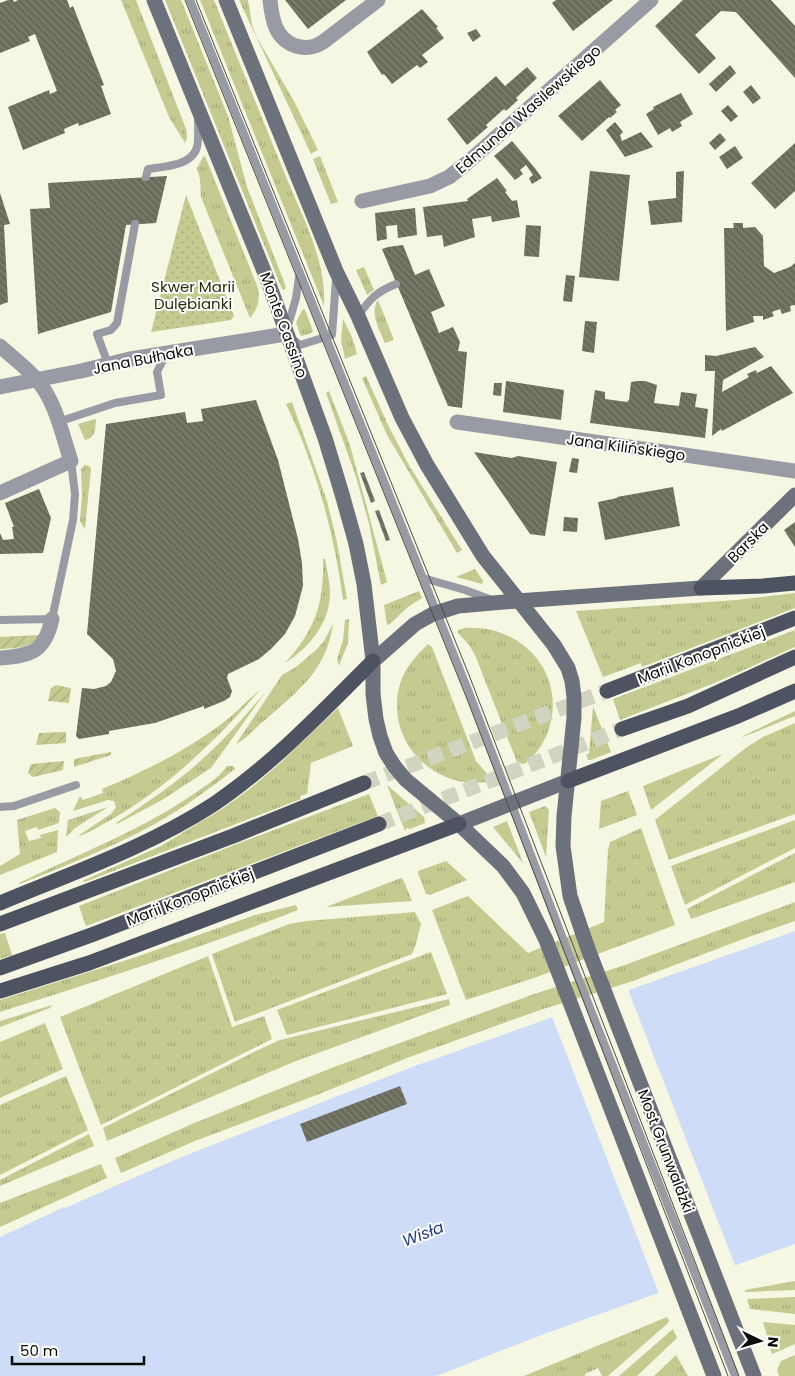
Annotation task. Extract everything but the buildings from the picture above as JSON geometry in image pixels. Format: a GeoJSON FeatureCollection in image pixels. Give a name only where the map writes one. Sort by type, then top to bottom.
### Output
{"type":"FeatureCollection","features":[{"type":"Feature","properties":{"kind":"main road","name":"Monte Cassino"},"geometry":{"type":"LineString","coordinates":[[154,0],[266,276],[325,438],[356,544],[366,601],[376,719],[386,753],[406,780],[459,824]]}},
{"type":"Feature","properties":{"kind":"main road"},"geometry":{"type":"LineString","coordinates":[[226,0],[336,271],[358,316],[402,418],[428,466],[483,556],[558,652],[568,668],[572,681],[574,718],[568,781]]}},
{"type":"Feature","properties":{"kind":"main road","name":"Barska"},"geometry":{"type":"LineString","coordinates":[[701,588],[795,495]]}},
{"type":"Feature","properties":{"kind":"main road"},"geometry":{"type":"LineString","coordinates":[[0,903],[141,844],[190,819],[215,803],[267,762],[321,713],[372,661],[415,624],[437,613],[458,606],[498,602],[795,583]]}},
{"type":"Feature","properties":{"kind":"main road","name":"Marii Konopnickiej"},"geometry":{"type":"LineString","coordinates":[[607,691],[795,618]]}},
{"type":"Feature","properties":{"kind":"main road"},"geometry":{"type":"LineString","coordinates":[[622,729],[688,706],[795,657]]}},
{"type":"Feature","properties":{"kind":"main road"},"geometry":{"type":"LineString","coordinates":[[0,991],[81,966],[459,824],[738,716],[795,691]]}},
{"type":"Feature","properties":{"kind":"main road","name":"Most Grunwaldzki"},"geometry":{"type":"LineString","coordinates":[[568,781],[563,846],[567,884],[575,914],[754,1376]]}},
{"type":"Feature","properties":{"kind":"main road"},"geometry":{"type":"LineString","coordinates":[[0,924],[233,836],[364,783]]}},
{"type":"Feature","properties":{"kind":"main road","name":"Marii Konopnickiej"},"geometry":{"type":"LineString","coordinates":[[0,968],[94,934],[379,824]]}},
{"type":"Feature","properties":{"kind":"main road"},"geometry":{"type":"LineString","coordinates":[[459,824],[503,866],[532,910],[555,963],[712,1371]]}},
{"type":"Feature","properties":{"kind":"street"},"geometry":{"type":"LineString","coordinates":[[270,0],[275,28],[283,39],[302,47],[316,46],[378,0]]}},
{"type":"Feature","properties":{"kind":"street","name":"Edmunda Wasilewskiego"},"geometry":{"type":"LineString","coordinates":[[362,201],[430,186],[449,177],[651,0]]}},
{"type":"Feature","properties":{"kind":"street","name":"Jana Bułhaka"},"geometry":{"type":"LineString","coordinates":[[0,387],[166,353],[286,334]]}},
{"type":"Feature","properties":{"kind":"street"},"geometry":{"type":"LineString","coordinates":[[0,346],[37,380],[53,406],[71,461],[0,492]]}},
{"type":"Feature","properties":{"kind":"street","name":"Jana Kilińskiego"},"geometry":{"type":"LineString","coordinates":[[457,422],[795,471]]}},
{"type":"Feature","properties":{"kind":"street"},"geometry":{"type":"LineString","coordinates":[[0,658],[26,655],[38,648],[47,638],[52,618]]}},
{"type":"Feature","properties":{"kind":"lane"},"geometry":{"type":"LineString","coordinates":[[190,0],[512,802],[733,1375]]}},
{"type":"Feature","properties":{"kind":"lane"},"geometry":{"type":"LineString","coordinates":[[146,177],[148,168],[170,166],[187,159],[196,150],[198,141],[198,110]]}},
{"type":"Feature","properties":{"kind":"lane"},"geometry":{"type":"LineString","coordinates":[[108,364],[96,334],[110,330],[117,323],[135,224]]}},
{"type":"Feature","properties":{"kind":"lane"},"geometry":{"type":"LineString","coordinates":[[300,275],[286,334],[300,345],[332,335],[336,271]]}},
{"type":"Feature","properties":{"kind":"lane"},"geometry":{"type":"LineString","coordinates":[[358,316],[373,296],[379,291],[396,284]]}},
{"type":"Feature","properties":{"kind":"lane"},"geometry":{"type":"LineString","coordinates":[[58,422],[115,403],[161,395],[157,372],[166,353]]}},
{"type":"Feature","properties":{"kind":"lane"},"geometry":{"type":"LineString","coordinates":[[0,620],[52,618],[73,520],[75,494],[71,461]]}},
{"type":"Feature","properties":{"kind":"lane"},"geometry":{"type":"LineString","coordinates":[[423,578],[498,602]]}},
{"type":"Feature","properties":{"kind":"lane"},"geometry":{"type":"LineString","coordinates":[[0,807],[14,806],[76,785]]}},
{"type":"Feature","properties":{"kind":"green space"},"geometry":{"type":"Polygon","coordinates":[[[121,0],[136,0],[186,129],[187,138],[185,143],[169,117],[121,0]]]}},
{"type":"Feature","properties":{"kind":"green space"},"geometry":{"type":"Polygon","coordinates":[[[165,0],[181,0],[228,116],[247,187],[283,279],[286,288],[284,290],[282,289],[165,0]]]}},
{"type":"Feature","properties":{"kind":"green space"},"geometry":{"type":"Polygon","coordinates":[[[200,0],[214,0],[312,237],[324,289],[324,306],[200,0]]]}},
{"type":"Feature","properties":{"kind":"green space"},"geometry":{"type":"Polygon","coordinates":[[[239,0],[248,0],[256,36],[295,103],[318,150],[311,154],[239,0]]]}},
{"type":"Feature","properties":{"kind":"green space"},"geometry":{"type":"Polygon","coordinates":[[[205,156],[258,288],[258,304],[250,318],[201,197],[197,168],[205,156]]]}},
{"type":"Feature","properties":{"kind":"green space"},"geometry":{"type":"Polygon","coordinates":[[[320,156],[338,202],[331,204],[313,159],[320,156]]]}},
{"type":"Feature","properties":{"kind":"green space","name":"Skwer Marii Dulębianki"},"geometry":{"type":"Polygon","coordinates":[[[186,195],[234,316],[231,320],[151,332],[186,195]]]}},
{"type":"Feature","properties":{"kind":"green space"},"geometry":{"type":"Polygon","coordinates":[[[364,267],[374,290],[367,295],[356,270],[364,267]]]}},
{"type":"Feature","properties":{"kind":"green space"},"geometry":{"type":"Polygon","coordinates":[[[378,300],[394,340],[385,343],[375,316],[378,300]]]}},
{"type":"Feature","properties":{"kind":"green space"},"geometry":{"type":"Polygon","coordinates":[[[303,309],[313,331],[302,336],[296,322],[303,309]]]}},
{"type":"Feature","properties":{"kind":"green space"},"geometry":{"type":"Polygon","coordinates":[[[343,319],[352,337],[357,354],[345,359],[341,340],[343,319]]]}},
{"type":"Feature","properties":{"kind":"green space"},"geometry":{"type":"Polygon","coordinates":[[[366,376],[388,425],[410,467],[462,550],[457,553],[387,435],[362,378],[366,376]]]}},
{"type":"Feature","properties":{"kind":"green space"},"geometry":{"type":"Polygon","coordinates":[[[329,391],[350,445],[387,582],[381,585],[369,524],[356,477],[326,393],[329,391]]]}},
{"type":"Feature","properties":{"kind":"green space"},"geometry":{"type":"Polygon","coordinates":[[[292,402],[327,501],[337,542],[347,599],[343,600],[335,549],[315,475],[286,404],[292,402]]]}},
{"type":"Feature","properties":{"kind":"green space"},"geometry":{"type":"Polygon","coordinates":[[[95,419],[94,433],[89,439],[85,440],[78,424],[95,419]]]}},
{"type":"Feature","properties":{"kind":"green space"},"geometry":{"type":"Polygon","coordinates":[[[85,465],[91,469],[85,529],[80,521],[81,469],[85,465]]]}},
{"type":"Feature","properties":{"kind":"green space"},"geometry":{"type":"Polygon","coordinates":[[[323,559],[325,559],[330,590],[327,613],[317,633],[303,649],[285,663],[304,639],[316,616],[322,590],[323,559]]]}},
{"type":"Feature","properties":{"kind":"green space"},"geometry":{"type":"Polygon","coordinates":[[[475,569],[483,581],[482,584],[456,577],[475,569]]]}},
{"type":"Feature","properties":{"kind":"green space"},"geometry":{"type":"Polygon","coordinates":[[[419,591],[422,598],[387,625],[384,605],[419,591]]]}},
{"type":"Feature","properties":{"kind":"green space"},"geometry":{"type":"Polygon","coordinates":[[[795,593],[795,608],[642,667],[641,663],[603,677],[576,611],[736,600],[795,593]]]}},
{"type":"Feature","properties":{"kind":"green space"},"geometry":{"type":"Polygon","coordinates":[[[349,619],[348,643],[339,666],[337,659],[343,640],[345,620],[349,619]]]}},
{"type":"Feature","properties":{"kind":"green space"},"geometry":{"type":"Polygon","coordinates":[[[333,624],[324,655],[309,678],[289,699],[236,744],[282,675],[296,667],[316,650],[324,641],[333,624]]]}},
{"type":"Feature","properties":{"kind":"green space"},"geometry":{"type":"Polygon","coordinates":[[[465,628],[486,629],[505,635],[522,644],[536,657],[546,673],[552,691],[553,711],[544,741],[526,763],[517,762],[475,655],[458,633],[458,630],[465,628]]]}},
{"type":"Feature","properties":{"kind":"green space"},"geometry":{"type":"Polygon","coordinates":[[[795,630],[795,647],[717,682],[620,720],[613,699],[795,630]]]}},
{"type":"Feature","properties":{"kind":"green space"},"geometry":{"type":"Polygon","coordinates":[[[39,635],[27,645],[17,648],[0,649],[0,637],[39,635]]]}},
{"type":"Feature","properties":{"kind":"green space"},"geometry":{"type":"Polygon","coordinates":[[[428,644],[432,647],[476,761],[490,777],[487,782],[467,782],[448,778],[431,769],[417,757],[406,741],[399,724],[397,704],[400,684],[408,667],[428,644]]]}},
{"type":"Feature","properties":{"kind":"green space"},"geometry":{"type":"Polygon","coordinates":[[[56,685],[71,688],[69,703],[48,701],[51,688],[56,685]]]}},
{"type":"Feature","properties":{"kind":"green space"},"geometry":{"type":"Polygon","coordinates":[[[260,690],[208,745],[171,778],[131,808],[94,830],[78,836],[112,813],[116,807],[114,801],[108,800],[73,811],[80,796],[83,800],[103,793],[102,789],[178,753],[225,721],[260,690]]]}},
{"type":"Feature","properties":{"kind":"green space"},"geometry":{"type":"Polygon","coordinates":[[[265,693],[211,768],[162,800],[116,823],[163,791],[196,765],[265,693]]]}},
{"type":"Feature","properties":{"kind":"green space"},"geometry":{"type":"Polygon","coordinates":[[[593,706],[611,752],[588,760],[586,754],[589,754],[593,706]]]}},
{"type":"Feature","properties":{"kind":"green space"},"geometry":{"type":"Polygon","coordinates":[[[338,708],[353,746],[311,763],[307,794],[300,796],[301,799],[85,882],[82,881],[161,846],[222,809],[279,764],[338,708]]]}},
{"type":"Feature","properties":{"kind":"green space"},"geometry":{"type":"Polygon","coordinates":[[[795,711],[795,716],[743,737],[743,736],[795,711]]]}},
{"type":"Feature","properties":{"kind":"green space"},"geometry":{"type":"Polygon","coordinates":[[[795,723],[795,814],[669,860],[655,820],[747,747],[763,737],[795,723]]]}},
{"type":"Feature","properties":{"kind":"green space"},"geometry":{"type":"Polygon","coordinates":[[[66,732],[66,743],[36,745],[39,733],[66,732]]]}},
{"type":"Feature","properties":{"kind":"green space"},"geometry":{"type":"Polygon","coordinates":[[[111,752],[111,755],[74,767],[74,759],[111,752]]]}},
{"type":"Feature","properties":{"kind":"green space"},"geometry":{"type":"Polygon","coordinates":[[[723,754],[651,810],[643,786],[723,754]]]}},
{"type":"Feature","properties":{"kind":"green space"},"geometry":{"type":"Polygon","coordinates":[[[64,761],[63,770],[33,777],[28,773],[31,764],[64,761]]]}},
{"type":"Feature","properties":{"kind":"green space"},"geometry":{"type":"Polygon","coordinates":[[[227,766],[233,766],[235,769],[195,799],[153,825],[87,856],[19,883],[150,820],[206,785],[220,775],[227,766]]]}},
{"type":"Feature","properties":{"kind":"green space"},"geometry":{"type":"Polygon","coordinates":[[[387,785],[424,817],[425,823],[410,829],[407,828],[405,831],[387,785]]]}},
{"type":"Feature","properties":{"kind":"green space"},"geometry":{"type":"Polygon","coordinates":[[[628,791],[637,815],[599,829],[601,801],[628,791]]]}},
{"type":"Feature","properties":{"kind":"green space"},"geometry":{"type":"Polygon","coordinates":[[[369,794],[378,816],[86,926],[79,906],[369,794]]]}},
{"type":"Feature","properties":{"kind":"green space"},"geometry":{"type":"Polygon","coordinates":[[[545,806],[549,810],[546,857],[529,812],[545,806]]]}},
{"type":"Feature","properties":{"kind":"green space"},"geometry":{"type":"Polygon","coordinates":[[[108,807],[75,828],[66,837],[68,820],[108,807]]]}},
{"type":"Feature","properties":{"kind":"green space"},"geometry":{"type":"Polygon","coordinates":[[[55,808],[60,812],[59,823],[38,830],[37,827],[25,831],[29,841],[41,838],[40,835],[58,830],[57,852],[0,875],[0,866],[20,854],[17,820],[55,808]]]}},
{"type":"Feature","properties":{"kind":"green space"},"geometry":{"type":"Polygon","coordinates":[[[795,820],[795,848],[685,905],[671,866],[795,820]]]}},
{"type":"Feature","properties":{"kind":"green space"},"geometry":{"type":"Polygon","coordinates":[[[507,821],[523,863],[493,827],[507,821]]]}},
{"type":"Feature","properties":{"kind":"green space"},"geometry":{"type":"Polygon","coordinates":[[[641,828],[675,925],[534,978],[466,1000],[432,910],[468,896],[528,953],[604,922],[610,842],[641,828]]]}},
{"type":"Feature","properties":{"kind":"green space"},"geometry":{"type":"Polygon","coordinates":[[[795,853],[795,882],[691,919],[687,909],[795,853]]]}},
{"type":"Feature","properties":{"kind":"green space"},"geometry":{"type":"Polygon","coordinates":[[[446,861],[467,880],[430,895],[426,894],[418,871],[446,861]]]}},
{"type":"Feature","properties":{"kind":"green space"},"geometry":{"type":"Polygon","coordinates":[[[401,878],[412,901],[326,907],[401,878]]]}},
{"type":"Feature","properties":{"kind":"green space"},"geometry":{"type":"Polygon","coordinates":[[[795,902],[795,921],[630,982],[540,1010],[407,1058],[327,1091],[195,1141],[121,1173],[115,1158],[192,1124],[334,1067],[534,994],[622,966],[795,902]]]}},
{"type":"Feature","properties":{"kind":"green space"},"geometry":{"type":"Polygon","coordinates":[[[296,905],[298,910],[224,937],[0,1012],[0,1000],[136,957],[255,915],[296,905]]]}},
{"type":"Feature","properties":{"kind":"green space"},"geometry":{"type":"Polygon","coordinates":[[[415,912],[421,924],[412,954],[235,1022],[212,954],[289,924],[415,912]]]}},
{"type":"Feature","properties":{"kind":"green space"},"geometry":{"type":"Polygon","coordinates":[[[5,933],[12,955],[0,959],[0,934],[5,933]]]}},
{"type":"Feature","properties":{"kind":"green space"},"geometry":{"type":"Polygon","coordinates":[[[431,952],[447,994],[287,1035],[277,1010],[431,952]]]}},
{"type":"Feature","properties":{"kind":"green space"},"geometry":{"type":"Polygon","coordinates":[[[208,956],[232,1027],[264,1016],[272,1039],[101,1125],[60,1017],[208,956]]]}},
{"type":"Feature","properties":{"kind":"green space"},"geometry":{"type":"Polygon","coordinates":[[[449,999],[450,1005],[296,1061],[107,1141],[103,1128],[280,1040],[449,999]]]}},
{"type":"Feature","properties":{"kind":"green space"},"geometry":{"type":"Polygon","coordinates":[[[52,1005],[50,1008],[0,1027],[0,1021],[52,1005]]]}},
{"type":"Feature","properties":{"kind":"green space"},"geometry":{"type":"Polygon","coordinates":[[[45,1023],[63,1069],[0,1098],[0,1042],[45,1023]]]}},
{"type":"Feature","properties":{"kind":"green space"},"geometry":{"type":"Polygon","coordinates":[[[66,1076],[88,1130],[0,1175],[0,1105],[66,1076]]]}},
{"type":"Feature","properties":{"kind":"green space"},"geometry":{"type":"Polygon","coordinates":[[[89,1134],[94,1146],[0,1186],[0,1180],[89,1134]]]}},
{"type":"Feature","properties":{"kind":"green space"},"geometry":{"type":"Polygon","coordinates":[[[101,1164],[107,1178],[0,1227],[0,1203],[101,1164]]]}},
{"type":"Feature","properties":{"kind":"green space"},"geometry":{"type":"Polygon","coordinates":[[[795,1281],[795,1290],[745,1292],[745,1290],[795,1281]]]}},
{"type":"Feature","properties":{"kind":"green space"},"geometry":{"type":"Polygon","coordinates":[[[795,1297],[795,1314],[750,1309],[747,1299],[795,1297]]]}},
{"type":"Feature","properties":{"kind":"green space"},"geometry":{"type":"Polygon","coordinates":[[[667,1317],[668,1323],[608,1376],[602,1376],[598,1368],[585,1374],[585,1376],[524,1376],[667,1317]]]}},
{"type":"Feature","properties":{"kind":"green space"},"geometry":{"type":"Polygon","coordinates":[[[763,1322],[795,1325],[795,1344],[772,1354],[763,1322]]]}},
{"type":"Feature","properties":{"kind":"green space"},"geometry":{"type":"Polygon","coordinates":[[[673,1329],[677,1338],[637,1376],[619,1376],[673,1329]]]}},
{"type":"Feature","properties":{"kind":"green space"},"geometry":{"type":"Polygon","coordinates":[[[676,1355],[688,1376],[654,1376],[676,1355]]]}},
{"type":"Feature","properties":{"kind":"green space"},"geometry":{"type":"Polygon","coordinates":[[[795,1355],[795,1376],[779,1376],[777,1370],[781,1361],[795,1355]]]}},
{"type":"Feature","properties":{"kind":"water","name":"Wisła"},"geometry":{"type":"Polygon","coordinates":[[[795,931],[795,1244],[544,1334],[436,1376],[0,1376],[0,1237],[64,1207],[179,1158],[415,1066],[795,931]]]}},
{"type":"Feature","properties":{"kind":"pier"},"geometry":{"type":"Polygon","coordinates":[[[627,987],[736,1268],[660,1296],[551,1014],[627,987]]]}},
{"type":"Feature","properties":{"kind":"tunnel"},"geometry":{"type":"LineString","coordinates":[[364,783],[607,691]]}},
{"type":"Feature","properties":{"kind":"tunnel"},"geometry":{"type":"LineString","coordinates":[[379,824],[622,729]]}},
{"type":"Feature","properties":{"kind":"tram line"},"geometry":{"type":"LineString","coordinates":[[185,0],[467,699],[728,1376]]}},
{"type":"Feature","properties":{"kind":"tram line"},"geometry":{"type":"LineString","coordinates":[[196,0],[469,675],[739,1376]]}}]}
